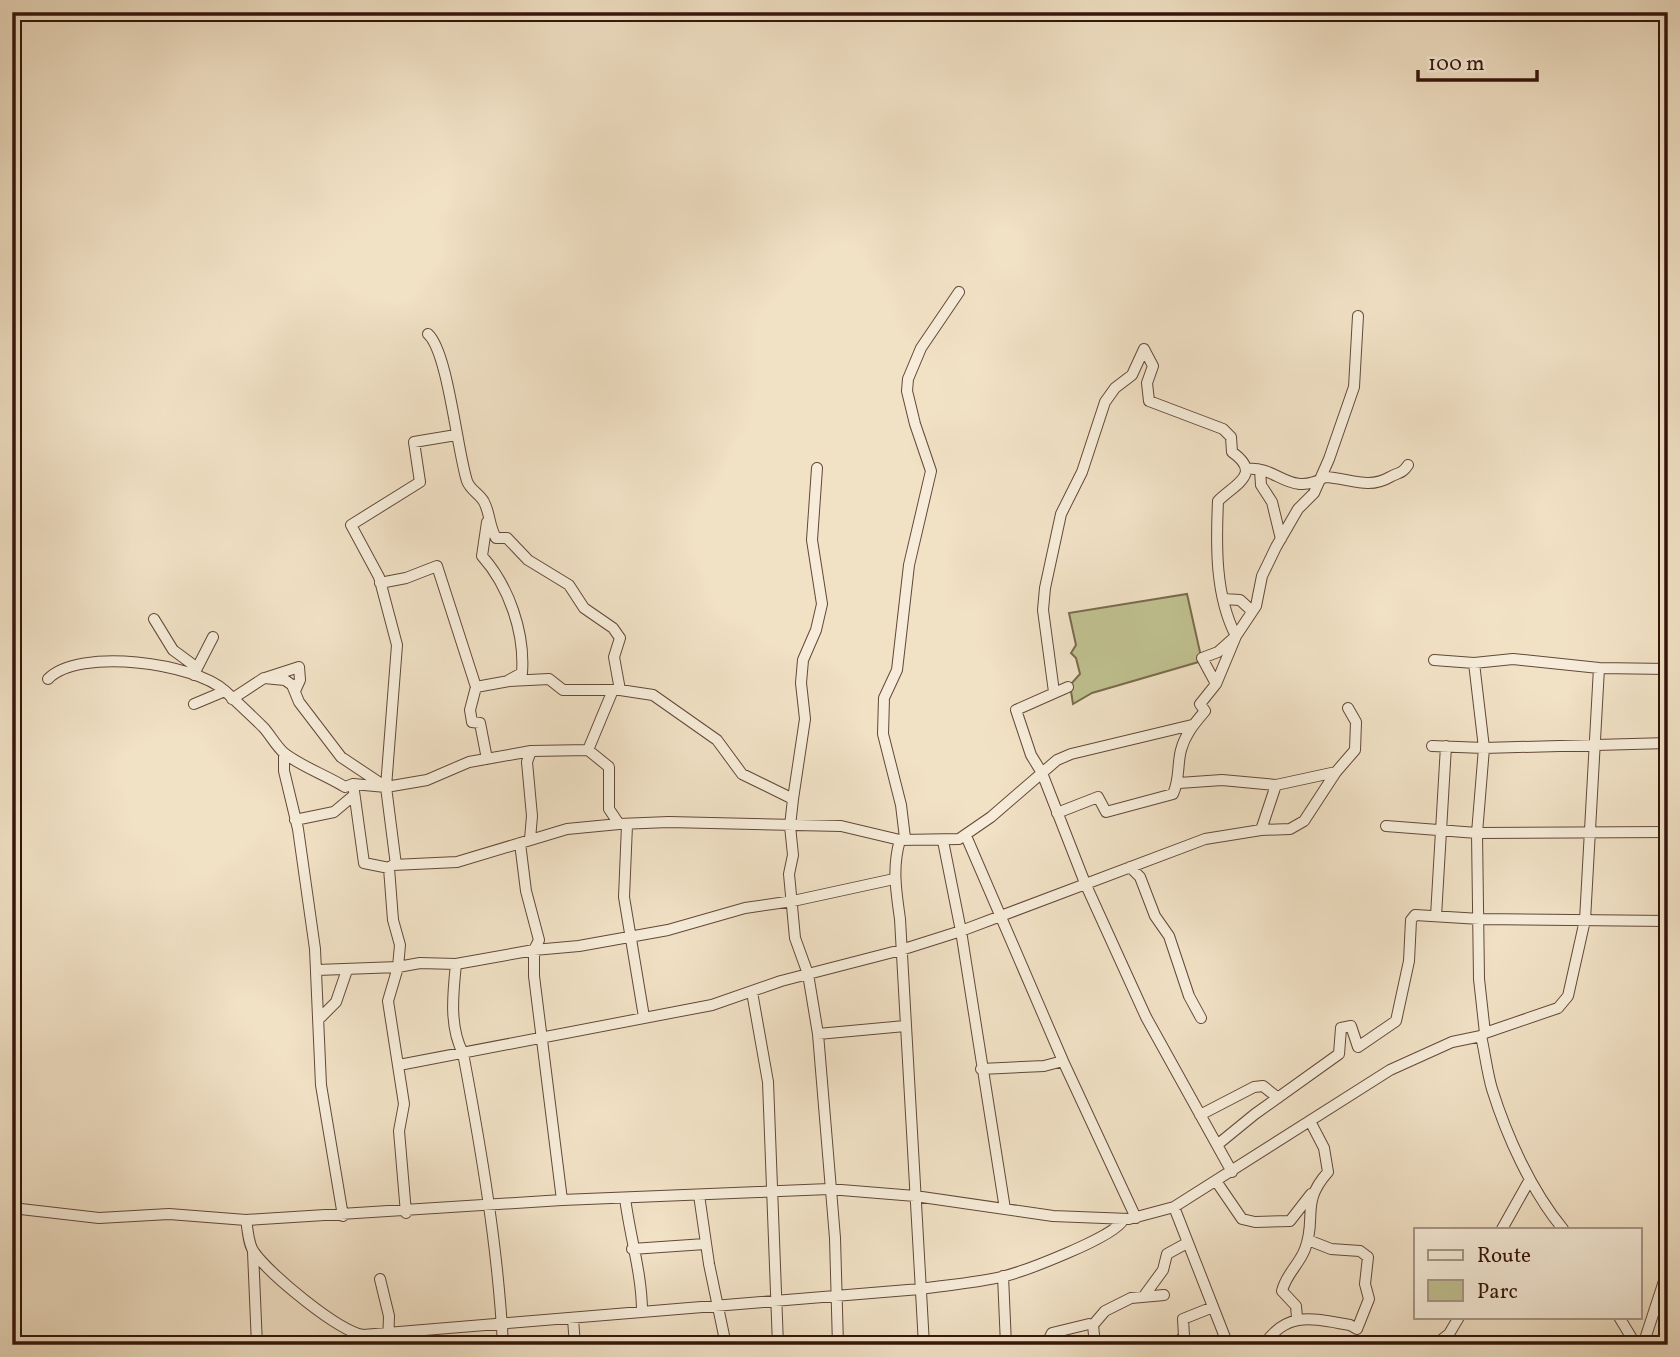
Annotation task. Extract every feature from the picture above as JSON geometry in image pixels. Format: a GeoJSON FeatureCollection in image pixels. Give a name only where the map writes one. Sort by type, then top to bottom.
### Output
{"type":"FeatureCollection","features":[{"type":"Feature","properties":{"kind":"street"},"geometry":{"type":"LineString","coordinates":[[924,1345],[901,950],[894,879],[894,861],[902,839],[901,804],[883,734],[884,698],[897,670],[909,565],[931,471],[909,402],[908,379],[921,348],[959,292]]}},
{"type":"Feature","properties":{"kind":"street"},"geometry":{"type":"LineString","coordinates":[[1057,813],[1098,797],[1106,812],[1149,803],[1174,794],[1179,783],[1181,751],[1192,725],[1205,711],[1200,704],[1216,684],[1236,636],[1252,611],[1262,576],[1281,539],[1298,509],[1314,493],[1352,396],[1358,316]]}},
{"type":"Feature","properties":{"kind":"street"},"geometry":{"type":"LineString","coordinates":[[428,334],[444,367],[467,481],[485,504],[487,520],[482,556],[498,574],[511,603],[523,646],[522,673],[509,681]]}},
{"type":"Feature","properties":{"kind":"street"},"geometry":{"type":"LineString","coordinates":[[1054,692],[1043,610],[1061,514],[1082,471],[1105,402],[1115,388],[1132,375],[1144,349],[1153,366],[1147,383],[1149,401],[1223,429],[1231,437],[1232,452],[1245,462],[1247,470],[1240,485],[1218,501],[1219,574],[1223,599],[1236,636]]}},
{"type":"Feature","properties":{"kind":"street"},"geometry":{"type":"LineString","coordinates":[[406,1213],[399,1131],[404,1104],[388,1001],[398,967],[400,945],[393,920],[386,787],[397,645],[380,583],[351,525],[420,482],[414,442],[456,435]]}},
{"type":"Feature","properties":{"kind":"street"},"geometry":{"type":"LineString","coordinates":[[1247,470],[1260,470],[1295,485],[1330,477],[1354,484],[1381,482],[1401,474],[1408,465]]}},
{"type":"Feature","properties":{"kind":"street"},"geometry":{"type":"LineString","coordinates":[[817,468],[812,540],[822,604],[816,630],[803,660],[801,683],[805,719],[790,826],[793,855],[789,874],[795,939],[808,974],[818,1034],[835,1238],[838,1345]]}},
{"type":"Feature","properties":{"kind":"street"},"geometry":{"type":"LineString","coordinates":[[1260,470],[1261,485],[1272,502],[1281,539]]}},
{"type":"Feature","properties":{"kind":"street"},"geometry":{"type":"LineString","coordinates":[[487,520],[496,538],[507,538],[527,560],[569,585],[584,608],[613,628],[620,638],[614,657],[617,690],[587,750]]}},
{"type":"Feature","properties":{"kind":"street"},"geometry":{"type":"LineString","coordinates":[[380,583],[437,566],[475,687],[470,710],[472,722],[480,723],[483,728],[487,759]]}},
{"type":"Feature","properties":{"kind":"street"},"geometry":{"type":"LineString","coordinates":[[1223,599],[1240,600],[1252,611]]}},
{"type":"Feature","properties":{"kind":"street"},"geometry":{"type":"LineString","coordinates":[[154,619],[173,650],[192,664],[194,675]]}},
{"type":"Feature","properties":{"kind":"street"},"geometry":{"type":"LineString","coordinates":[[1216,684],[1202,657],[1217,652],[1236,636]]}},
{"type":"Feature","properties":{"kind":"street"},"geometry":{"type":"LineString","coordinates":[[194,675],[213,637]]}},
{"type":"Feature","properties":{"kind":"street"},"geometry":{"type":"LineString","coordinates":[[1434,660],[1474,663],[1513,659],[1599,668],[1668,668]]}},
{"type":"Feature","properties":{"kind":"street"},"geometry":{"type":"LineString","coordinates":[[48,678],[65,666],[101,660],[131,662],[194,675],[229,695],[284,753],[345,787],[353,784],[386,787],[426,780],[469,762],[531,751],[587,750],[609,767],[609,809],[623,825],[623,878],[629,937],[644,1017]]}},
{"type":"Feature","properties":{"kind":"street"},"geometry":{"type":"LineString","coordinates":[[1474,663],[1484,748],[1477,833],[1479,979],[1483,1035],[1492,1091],[1529,1181],[1562,1228]]}},
{"type":"Feature","properties":{"kind":"street"},"geometry":{"type":"LineString","coordinates":[[194,704],[229,695],[264,678],[299,667],[300,680],[295,685],[295,692]]}},
{"type":"Feature","properties":{"kind":"street"},"geometry":{"type":"LineString","coordinates":[[12,1208],[99,1218],[169,1214],[246,1220],[406,1213],[562,1200],[829,1189],[915,1196],[1053,1216],[1124,1220],[1174,1207],[1311,1123],[1390,1070],[1452,1042],[1534,1019],[1564,1003],[1585,920],[1592,832],[1599,668]]}},
{"type":"Feature","properties":{"kind":"street"},"geometry":{"type":"LineString","coordinates":[[264,678],[285,680],[292,684],[299,702],[341,757],[386,787]]}},
{"type":"Feature","properties":{"kind":"street"},"geometry":{"type":"LineString","coordinates":[[475,687],[509,681],[549,679],[563,690],[617,690],[653,695],[717,740],[742,774],[793,799]]}},
{"type":"Feature","properties":{"kind":"street"},"geometry":{"type":"LineString","coordinates":[[1068,687],[1016,710],[1031,755],[1042,773],[1085,883],[1146,1017],[1232,1172]]}},
{"type":"Feature","properties":{"kind":"street"},"geometry":{"type":"LineString","coordinates":[[399,1065],[712,1004],[961,931],[1205,839],[1261,830],[1283,832],[1301,824],[1336,772],[1355,750],[1356,722],[1348,708]]}},
{"type":"Feature","properties":{"kind":"street"},"geometry":{"type":"LineString","coordinates":[[353,784],[364,863],[392,866],[457,862],[566,829],[669,822],[841,826],[902,839],[943,841],[966,836],[1042,773],[1072,754],[1192,725]]}},
{"type":"Feature","properties":{"kind":"street"},"geometry":{"type":"LineString","coordinates":[[1432,746],[1484,748],[1668,743]]}},
{"type":"Feature","properties":{"kind":"street"},"geometry":{"type":"LineString","coordinates":[[1436,916],[1446,746]]}},
{"type":"Feature","properties":{"kind":"street"},"geometry":{"type":"LineString","coordinates":[[531,751],[527,762],[532,816],[525,841],[526,891],[539,940],[534,950],[534,976],[562,1200]]}},
{"type":"Feature","properties":{"kind":"street"},"geometry":{"type":"LineString","coordinates":[[284,753],[284,771],[295,820],[317,970],[321,1085],[343,1216]]}},
{"type":"Feature","properties":{"kind":"street"},"geometry":{"type":"LineString","coordinates":[[1179,783],[1222,780],[1276,785],[1336,772]]}},
{"type":"Feature","properties":{"kind":"street"},"geometry":{"type":"LineString","coordinates":[[1261,830],[1276,785]]}},
{"type":"Feature","properties":{"kind":"street"},"geometry":{"type":"LineString","coordinates":[[295,820],[334,812],[353,796]]}},
{"type":"Feature","properties":{"kind":"street"},"geometry":{"type":"LineString","coordinates":[[1386,825],[1441,832],[1477,833],[1668,832]]}},
{"type":"Feature","properties":{"kind":"street"},"geometry":{"type":"LineString","coordinates":[[966,836],[1063,1061],[1136,1218]]}},
{"type":"Feature","properties":{"kind":"street"},"geometry":{"type":"LineString","coordinates":[[943,841],[961,931],[981,1069],[1006,1209]]}},
{"type":"Feature","properties":{"kind":"street"},"geometry":{"type":"LineString","coordinates":[[1130,867],[1140,877],[1155,916],[1168,936],[1189,996],[1201,1018]]}},
{"type":"Feature","properties":{"kind":"street"},"geometry":{"type":"LineString","coordinates":[[317,970],[398,967],[421,963],[456,964],[629,937],[745,908],[793,901],[894,879]]}},
{"type":"Feature","properties":{"kind":"street"},"geometry":{"type":"LineString","coordinates":[[1217,1145],[1339,1054],[1341,1028],[1351,1026],[1358,1047],[1396,1021],[1409,961],[1411,919],[1418,915],[1480,919],[1668,921]]}},
{"type":"Feature","properties":{"kind":"street"},"geometry":{"type":"LineString","coordinates":[[456,964],[456,1039],[464,1053],[488,1206],[503,1345]]}},
{"type":"Feature","properties":{"kind":"street"},"geometry":{"type":"LineString","coordinates":[[318,1020],[336,1002],[347,970]]}},
{"type":"Feature","properties":{"kind":"street"},"geometry":{"type":"LineString","coordinates":[[752,992],[768,1083],[774,1301],[778,1345]]}},
{"type":"Feature","properties":{"kind":"street"},"geometry":{"type":"LineString","coordinates":[[818,1034],[905,1026]]}},
{"type":"Feature","properties":{"kind":"street"},"geometry":{"type":"LineString","coordinates":[[981,1069],[1044,1066],[1063,1061]]}},
{"type":"Feature","properties":{"kind":"street"},"geometry":{"type":"LineString","coordinates":[[1200,1115],[1254,1087],[1263,1086],[1278,1098]]}},
{"type":"Feature","properties":{"kind":"street"},"geometry":{"type":"LineString","coordinates":[[1216,1181],[1242,1219],[1255,1222],[1290,1221],[1328,1172],[1328,1160],[1311,1123]]}},
{"type":"Feature","properties":{"kind":"street"},"geometry":{"type":"LineString","coordinates":[[1503,1228],[1529,1181]]}},
{"type":"Feature","properties":{"kind":"street"},"geometry":{"type":"LineString","coordinates":[[1297,1318],[1296,1306],[1282,1291],[1285,1279],[1298,1263],[1308,1240],[1309,1210],[1314,1191]]}},
{"type":"Feature","properties":{"kind":"street"},"geometry":{"type":"LineString","coordinates":[[699,1195],[716,1306],[726,1345]]}},
{"type":"Feature","properties":{"kind":"street"},"geometry":{"type":"LineString","coordinates":[[625,1198],[632,1249],[642,1285],[642,1312]]}},
{"type":"Feature","properties":{"kind":"street"},"geometry":{"type":"LineString","coordinates":[[1174,1207],[1228,1345]]}},
{"type":"Feature","properties":{"kind":"street"},"geometry":{"type":"LineString","coordinates":[[1643,1345],[1664,1281],[1668,1213]]}},
{"type":"Feature","properties":{"kind":"street"},"geometry":{"type":"LineString","coordinates":[[246,1220],[253,1252],[257,1345]]}},
{"type":"Feature","properties":{"kind":"street"},"geometry":{"type":"LineString","coordinates":[[253,1252],[297,1294],[351,1333],[390,1332],[920,1289],[1003,1276],[1102,1238],[1120,1226],[1124,1220]]}},
{"type":"Feature","properties":{"kind":"street"},"geometry":{"type":"LineString","coordinates":[[1264,1345],[1275,1328],[1297,1318],[1350,1325],[1357,1329],[1369,1299],[1365,1284],[1368,1257],[1360,1251],[1331,1249],[1308,1240]]}},
{"type":"Feature","properties":{"kind":"street"},"geometry":{"type":"LineString","coordinates":[[1144,1296],[1163,1270],[1167,1254],[1187,1243]]}},
{"type":"Feature","properties":{"kind":"street"},"geometry":{"type":"LineString","coordinates":[[632,1249],[705,1244]]}},
{"type":"Feature","properties":{"kind":"street"},"geometry":{"type":"LineString","coordinates":[[1003,1276],[1006,1345]]}},
{"type":"Feature","properties":{"kind":"street"},"geometry":{"type":"LineString","coordinates":[[380,1279],[390,1332],[388,1345]]}},
{"type":"Feature","properties":{"kind":"street"},"geometry":{"type":"LineString","coordinates":[[1095,1345],[1093,1325],[1105,1311],[1131,1298],[1164,1296]]}},
{"type":"Feature","properties":{"kind":"street"},"geometry":{"type":"LineString","coordinates":[[1175,1345],[1184,1336],[1184,1319],[1213,1307]]}},
{"type":"Feature","properties":{"kind":"street"},"geometry":{"type":"LineString","coordinates":[[1435,1345],[1449,1334],[1458,1318]]}},
{"type":"Feature","properties":{"kind":"street"},"geometry":{"type":"LineString","coordinates":[[1620,1318],[1636,1345]]}},
{"type":"Feature","properties":{"kind":"street"},"geometry":{"type":"LineString","coordinates":[[573,1319],[575,1345]]}},
{"type":"Feature","properties":{"kind":"street"},"geometry":{"type":"LineString","coordinates":[[1046,1345],[1052,1333],[1079,1325],[1093,1325]]}},
{"type":"Feature","properties":{"kind":"green space"},"geometry":{"type":"Polygon","coordinates":[[[1187,594],[1202,661],[1092,693],[1073,704],[1070,685],[1080,674],[1076,658],[1071,653],[1076,645],[1069,613],[1187,594]]]}}]}
